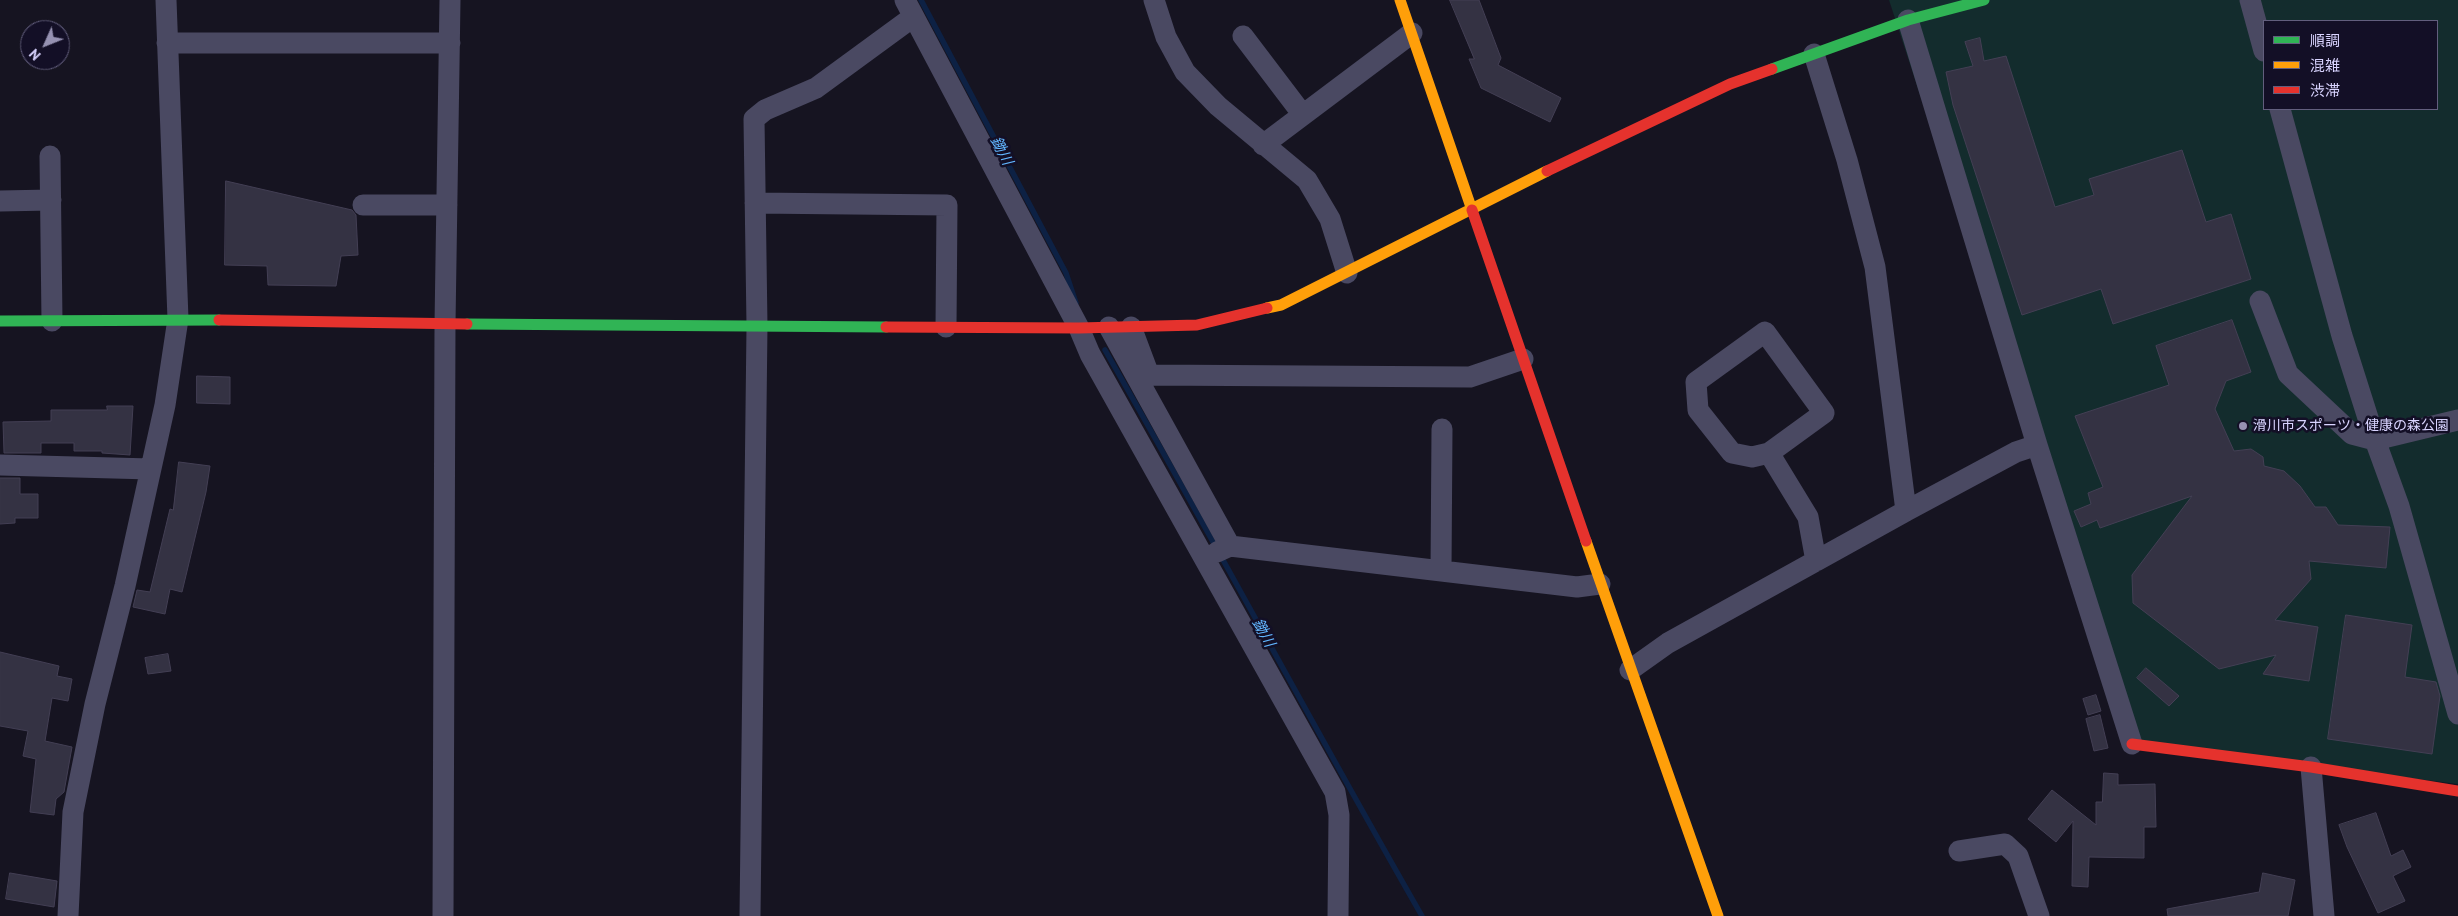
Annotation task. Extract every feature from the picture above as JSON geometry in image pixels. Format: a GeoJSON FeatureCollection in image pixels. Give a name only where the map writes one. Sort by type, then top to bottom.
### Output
{"type":"FeatureCollection","features":[{"type":"Feature","properties":{"kind":"street"},"geometry":{"type":"LineString","coordinates":[[68,916],[73,812],[95,704],[125,586],[165,405],[178,319],[166,0]]}},
{"type":"Feature","properties":{"kind":"street"},"geometry":{"type":"LineString","coordinates":[[443,916],[445,324],[450,0]]}},
{"type":"Feature","properties":{"kind":"street"},"geometry":{"type":"LineString","coordinates":[[1154,0],[1166,37],[1185,72],[1218,106],[1307,180],[1330,219],[1347,273]]}},
{"type":"Feature","properties":{"kind":"street"},"geometry":{"type":"LineString","coordinates":[[1400,0],[1600,584],[1718,916]]}},
{"type":"Feature","properties":{"kind":"street"},"geometry":{"type":"LineString","coordinates":[[0,321],[178,319],[445,324],[1079,328],[1197,325],[1281,305],[1347,273],[1472,207],[1730,84],[1908,20],[1984,0]]}},
{"type":"Feature","properties":{"kind":"street"},"geometry":{"type":"LineString","coordinates":[[2250,0],[2263,47]]}},
{"type":"Feature","properties":{"kind":"street"},"geometry":{"type":"LineString","coordinates":[[750,916],[757,326],[754,119],[765,110],[816,88],[909,9],[1079,328],[1090,354],[1217,552]]}},
{"type":"Feature","properties":{"kind":"street"},"geometry":{"type":"LineString","coordinates":[[1908,20],[2037,445],[2132,744],[2310,767],[2458,791]]}},
{"type":"Feature","properties":{"kind":"street"},"geometry":{"type":"LineString","coordinates":[[1263,145],[1412,33]]}},
{"type":"Feature","properties":{"kind":"street"},"geometry":{"type":"LineString","coordinates":[[1243,36],[1302,115]]}},
{"type":"Feature","properties":{"kind":"street"},"geometry":{"type":"LineString","coordinates":[[168,43],[450,42]]}},
{"type":"Feature","properties":{"kind":"street"},"geometry":{"type":"LineString","coordinates":[[1814,54],[1847,160],[1875,267],[1906,511]]}},
{"type":"Feature","properties":{"kind":"street"},"geometry":{"type":"LineString","coordinates":[[2280,110],[2342,336],[2375,440],[2399,506],[2458,714]]}},
{"type":"Feature","properties":{"kind":"street"},"geometry":{"type":"LineString","coordinates":[[50,156],[52,321]]}},
{"type":"Feature","properties":{"kind":"street"},"geometry":{"type":"LineString","coordinates":[[0,201],[51,200]]}},
{"type":"Feature","properties":{"kind":"street"},"geometry":{"type":"LineString","coordinates":[[755,203],[947,205],[946,327]]}},
{"type":"Feature","properties":{"kind":"street"},"geometry":{"type":"LineString","coordinates":[[363,205],[447,205]]}},
{"type":"Feature","properties":{"kind":"street"},"geometry":{"type":"LineString","coordinates":[[2260,302],[2288,374],[2352,434],[2375,440],[2458,420]]}},
{"type":"Feature","properties":{"kind":"street"},"geometry":{"type":"LineString","coordinates":[[1108,327],[1335,792],[1340,815],[1338,916]]}},
{"type":"Feature","properties":{"kind":"street"},"geometry":{"type":"LineString","coordinates":[[1131,327],[1149,375],[1470,376],[1523,359]]}},
{"type":"Feature","properties":{"kind":"street"},"geometry":{"type":"LineString","coordinates":[[1765,332],[1824,413],[1769,453],[1752,457],[1732,453],[1698,410],[1696,382],[1765,332]]}},
{"type":"Feature","properties":{"kind":"street"},"geometry":{"type":"LineString","coordinates":[[1441,570],[1442,429]]}},
{"type":"Feature","properties":{"kind":"street"},"geometry":{"type":"LineString","coordinates":[[1630,670],[1668,643],[1906,511],[2016,452],[2037,445]]}},
{"type":"Feature","properties":{"kind":"street"},"geometry":{"type":"LineString","coordinates":[[1769,453],[1808,517],[1816,561]]}},
{"type":"Feature","properties":{"kind":"street"},"geometry":{"type":"LineString","coordinates":[[0,465],[151,468]]}},
{"type":"Feature","properties":{"kind":"street"},"geometry":{"type":"LineString","coordinates":[[1217,552],[1441,570],[1577,587],[1600,584]]}},
{"type":"Feature","properties":{"kind":"street"},"geometry":{"type":"LineString","coordinates":[[2310,767],[2324,916]]}},
{"type":"Feature","properties":{"kind":"street"},"geometry":{"type":"LineString","coordinates":[[1959,851],[2005,844],[2018,856],[2039,916]]}},
{"type":"Feature","properties":{"kind":"green space","name":"滑川市スポーツ・健康の森公園"},"geometry":{"type":"Polygon","coordinates":[[[1889,0],[2458,0],[2458,784],[2132,744],[1889,0]]]}},
{"type":"Feature","properties":{"kind":"building"},"geometry":{"type":"Polygon","coordinates":[[[1450,0],[1479,0],[1501,58],[1498,65],[1561,98],[1550,122],[1481,88],[1469,59],[1474,59],[1450,0]]]}},
{"type":"Feature","properties":{"kind":"building"},"geometry":{"type":"Polygon","coordinates":[[[1980,38],[1984,61],[2006,56],[2055,207],[2094,195],[2089,179],[2182,150],[2206,222],[2231,214],[2251,279],[2113,324],[2101,289],[2022,315],[1953,105],[1946,72],[1973,66],[1965,42],[1980,38]]]}},
{"type":"Feature","properties":{"kind":"building"},"geometry":{"type":"Polygon","coordinates":[[[226,181],[352,210],[356,215],[358,255],[341,256],[336,286],[268,285],[267,266],[225,265],[226,181]]]}},
{"type":"Feature","properties":{"kind":"building"},"geometry":{"type":"Polygon","coordinates":[[[2232,320],[2251,372],[2226,381],[2215,409],[2234,451],[2251,449],[2263,457],[2264,466],[2284,471],[2300,486],[2315,507],[2326,507],[2338,525],[2390,527],[2386,568],[2309,561],[2311,579],[2275,620],[2318,627],[2309,681],[2263,674],[2276,655],[2219,669],[2133,603],[2132,575],[2192,496],[2100,528],[2097,520],[2081,527],[2074,511],[2091,504],[2088,493],[2103,487],[2075,416],[2169,385],[2156,346],[2232,320]]]}},
{"type":"Feature","properties":{"kind":"building"},"geometry":{"type":"Polygon","coordinates":[[[197,376],[230,377],[230,404],[197,403],[197,376]]]}},
{"type":"Feature","properties":{"kind":"building"},"geometry":{"type":"Polygon","coordinates":[[[107,406],[133,406],[130,455],[102,453],[102,451],[74,451],[74,443],[41,443],[41,453],[4,453],[3,422],[51,421],[51,410],[107,410],[107,406]]]}},
{"type":"Feature","properties":{"kind":"building"},"geometry":{"type":"Polygon","coordinates":[[[179,462],[210,466],[206,492],[182,592],[170,589],[165,614],[133,607],[137,590],[150,592],[170,509],[173,510],[179,462]]]}},
{"type":"Feature","properties":{"kind":"building"},"geometry":{"type":"Polygon","coordinates":[[[0,478],[20,478],[20,494],[38,494],[38,518],[15,518],[15,523],[0,524],[0,478]]]}},
{"type":"Feature","properties":{"kind":"building"},"geometry":{"type":"Polygon","coordinates":[[[2346,615],[2412,625],[2405,677],[2436,682],[2440,696],[2432,754],[2328,739],[2346,615]]]}},
{"type":"Feature","properties":{"kind":"building"},"geometry":{"type":"Polygon","coordinates":[[[0,652],[59,666],[57,676],[72,679],[68,701],[52,698],[45,741],[72,747],[64,792],[56,799],[54,815],[30,812],[36,759],[23,756],[28,731],[0,726],[0,652]]]}},
{"type":"Feature","properties":{"kind":"building"},"geometry":{"type":"Polygon","coordinates":[[[168,654],[171,671],[148,674],[145,658],[168,654]]]}},
{"type":"Feature","properties":{"kind":"building"},"geometry":{"type":"Polygon","coordinates":[[[2146,668],[2179,696],[2169,706],[2137,678],[2146,668]]]}},
{"type":"Feature","properties":{"kind":"building"},"geometry":{"type":"Polygon","coordinates":[[[2096,695],[2101,711],[2088,715],[2083,699],[2096,695]]]}},
{"type":"Feature","properties":{"kind":"building"},"geometry":{"type":"Polygon","coordinates":[[[2100,715],[2108,748],[2094,751],[2086,719],[2100,715]]]}},
{"type":"Feature","properties":{"kind":"building"},"geometry":{"type":"Polygon","coordinates":[[[2104,773],[2118,774],[2118,785],[2155,784],[2156,827],[2144,827],[2144,858],[2089,857],[2088,887],[2072,886],[2073,821],[2056,842],[2028,819],[2052,790],[2096,825],[2096,802],[2102,802],[2104,773]]]}},
{"type":"Feature","properties":{"kind":"building"},"geometry":{"type":"Polygon","coordinates":[[[2376,813],[2391,856],[2403,850],[2411,867],[2393,876],[2405,901],[2378,913],[2347,847],[2339,825],[2376,813]]]}},
{"type":"Feature","properties":{"kind":"building"},"geometry":{"type":"Polygon","coordinates":[[[10,873],[57,881],[54,907],[6,899],[10,873]]]}},
{"type":"Feature","properties":{"kind":"building"},"geometry":{"type":"Polygon","coordinates":[[[2263,873],[2295,880],[2288,916],[2168,916],[2167,909],[2259,892],[2263,873]]]}},
{"type":"Feature","properties":{"kind":"waterway","name":"鋤川"},"geometry":{"type":"LineString","coordinates":[[921,0],[1066,273],[1076,303]]}},
{"type":"Feature","properties":{"kind":"waterway","name":"鋤川"},"geometry":{"type":"LineString","coordinates":[[1105,350],[1422,916]]}},
{"type":"Feature","properties":{"kind":"traffic: fast"},"geometry":{"type":"LineString","coordinates":[[1772,69],[1908,20],[1984,0]]}},
{"type":"Feature","properties":{"kind":"traffic: fast"},"geometry":{"type":"LineString","coordinates":[[0,321],[219,320]]}},
{"type":"Feature","properties":{"kind":"traffic: fast"},"geometry":{"type":"LineString","coordinates":[[467,324],[886,327]]}},
{"type":"Feature","properties":{"kind":"traffic: slow"},"geometry":{"type":"LineString","coordinates":[[1400,0],[1472,210]]}},
{"type":"Feature","properties":{"kind":"traffic: slow"},"geometry":{"type":"LineString","coordinates":[[1267,308],[1281,305],[1547,171]]}},
{"type":"Feature","properties":{"kind":"traffic: slow"},"geometry":{"type":"LineString","coordinates":[[1586,541],[1718,916]]}},
{"type":"Feature","properties":{"kind":"traffic: jam"},"geometry":{"type":"LineString","coordinates":[[1547,171],[1730,84],[1772,69]]}},
{"type":"Feature","properties":{"kind":"traffic: jam"},"geometry":{"type":"LineString","coordinates":[[1472,210],[1586,541]]}},
{"type":"Feature","properties":{"kind":"traffic: jam"},"geometry":{"type":"LineString","coordinates":[[886,327],[1079,328],[1197,325],[1267,308]]}},
{"type":"Feature","properties":{"kind":"traffic: jam"},"geometry":{"type":"LineString","coordinates":[[219,320],[467,324]]}},
{"type":"Feature","properties":{"kind":"traffic: jam"},"geometry":{"type":"LineString","coordinates":[[2132,744],[2311,767],[2458,791]]}},
{"type":"Feature","properties":{"kind":"place","name":"滑川市スポーツ・健康の森公園"},"geometry":{"type":"Point","coordinates":[2243,426]}}]}
